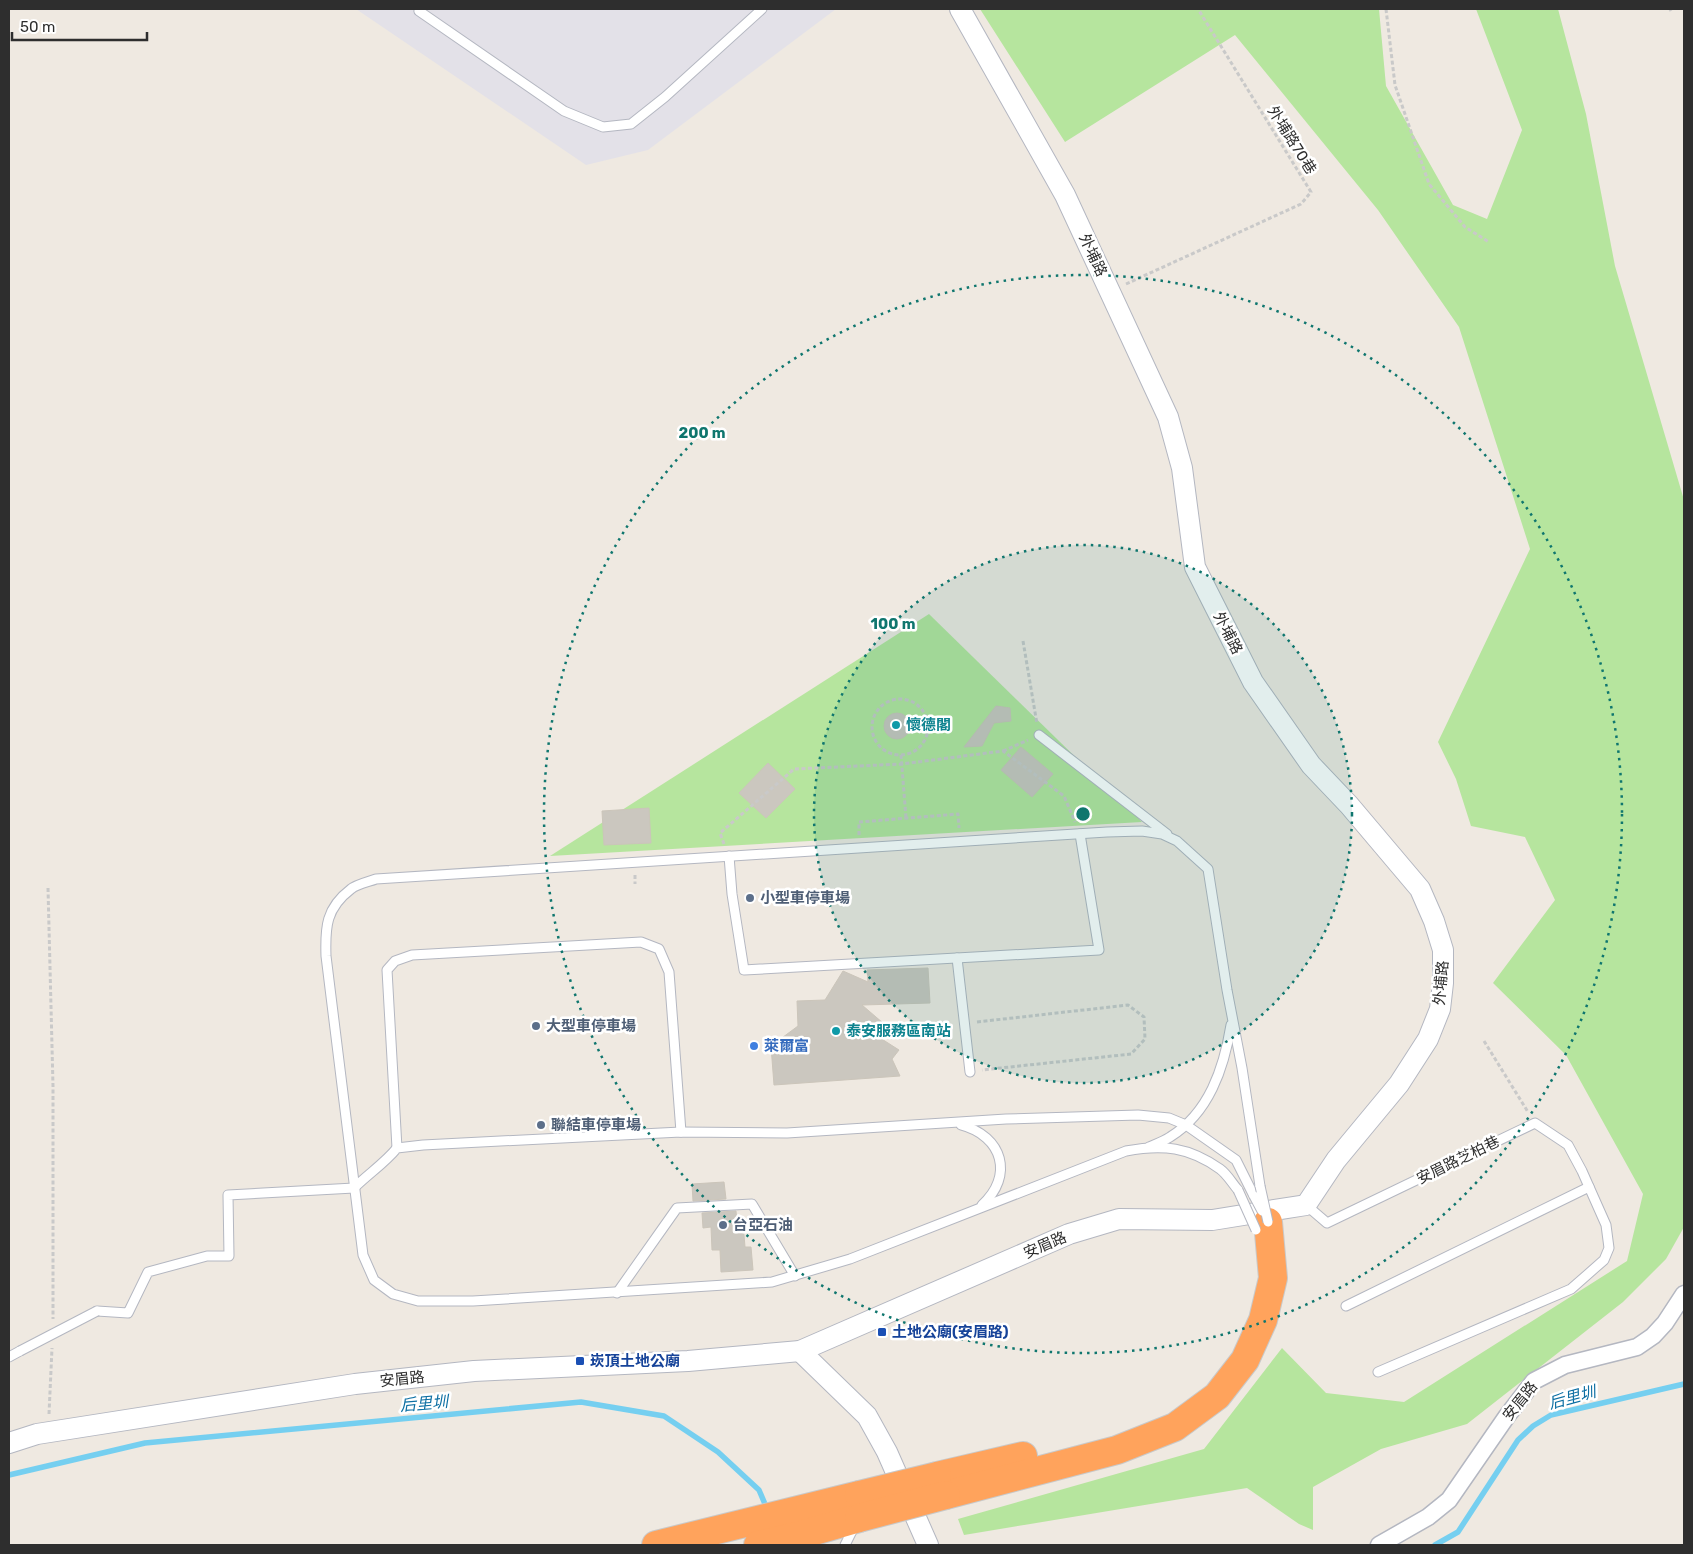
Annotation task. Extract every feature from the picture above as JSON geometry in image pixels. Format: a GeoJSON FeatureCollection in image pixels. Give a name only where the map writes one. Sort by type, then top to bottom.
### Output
{"type":"FeatureCollection","features":[{"type":"Feature","properties":{"kind":"highway"},"geometry":{"type":"LineString","coordinates":[[656,1545],[758,1537],[791,1525],[859,1506],[941,1486],[1111,1435],[1169,1414],[1209,1385],[1235,1352],[1254,1316],[1261,1280],[1262,1226]]}},
{"type":"Feature","properties":{"kind":"street","name":"外埔路"},"geometry":{"type":"LineString","coordinates":[[960,9],[1065,195],[1168,417],[1182,468],[1195,567],[1253,682],[1311,765],[1420,889],[1434,921],[1443,950],[1443,983],[1440,1009],[1428,1039],[1399,1084],[1336,1160],[1306,1205]]}},
{"type":"Feature","properties":{"kind":"street","name":"安眉路"},"geometry":{"type":"LineString","coordinates":[[9,1443],[49,1432],[355,1384],[474,1371],[688,1360],[800,1351],[1069,1234],[1119,1219],[1212,1220],[1306,1205]]}},
{"type":"Feature","properties":{"kind":"street","name":"安眉路"},"geometry":{"type":"LineString","coordinates":[[1380,1545],[1428,1517],[1450,1500],[1507,1416],[1534,1381],[1565,1365],[1637,1347],[1653,1336],[1684,1294]]}},
{"type":"Feature","properties":{"kind":"street"},"geometry":{"type":"LineString","coordinates":[[800,1351],[868,1416],[887,1452],[928,1545]]}},
{"type":"Feature","properties":{"kind":"lane"},"geometry":{"type":"LineString","coordinates":[[420,9],[419,11],[564,111],[604,127],[632,124],[666,97],[762,9]]}},
{"type":"Feature","properties":{"kind":"lane"},"geometry":{"type":"LineString","coordinates":[[1039,735],[1177,842],[1208,869],[1260,1186],[1262,1226]]}},
{"type":"Feature","properties":{"kind":"lane"},"geometry":{"type":"LineString","coordinates":[[1177,842],[1162,834],[1142,831],[1080,834],[403,876],[376,879],[352,888],[334,906],[325,930],[327,963],[363,1255],[374,1280],[393,1294],[418,1301],[473,1301],[772,1282],[795,1276],[850,1259],[1126,1151],[1149,1147],[1170,1137],[1186,1125],[1200,1110],[1212,1091],[1227,1052],[1232,1019]]}},
{"type":"Feature","properties":{"kind":"lane"},"geometry":{"type":"LineString","coordinates":[[729,856],[732,894],[744,970],[1099,950],[1080,834]]}},
{"type":"Feature","properties":{"kind":"lane"},"geometry":{"type":"LineString","coordinates":[[9,1357],[97,1311],[128,1313],[148,1272],[207,1256],[229,1256],[228,1195],[354,1188],[370,1172],[388,1159],[397,1148],[387,970],[395,962],[412,955],[641,942],[659,949],[669,972],[681,1132]]}},
{"type":"Feature","properties":{"kind":"lane"},"geometry":{"type":"LineString","coordinates":[[956,958],[970,1072]]}},
{"type":"Feature","properties":{"kind":"lane"},"geometry":{"type":"LineString","coordinates":[[397,1148],[681,1132],[787,1132],[1006,1119],[1138,1115],[1169,1118],[1186,1125],[1236,1160],[1254,1196],[1262,1226]]}},
{"type":"Feature","properties":{"kind":"lane"},"geometry":{"type":"LineString","coordinates":[[954,1123],[978,1131],[991,1140],[1000,1156],[999,1177],[992,1196],[978,1208]]}},
{"type":"Feature","properties":{"kind":"lane"},"geometry":{"type":"LineString","coordinates":[[1378,1372],[1570,1289],[1604,1260],[1609,1248],[1606,1225],[1568,1144],[1536,1123]]}},
{"type":"Feature","properties":{"kind":"lane","name":"安眉路芝柏巷"},"geometry":{"type":"LineString","coordinates":[[1306,1205],[1328,1222],[1536,1123]]}},
{"type":"Feature","properties":{"kind":"lane"},"geometry":{"type":"LineString","coordinates":[[1149,1147],[1188,1151],[1221,1170],[1238,1190],[1262,1226]]}},
{"type":"Feature","properties":{"kind":"lane"},"geometry":{"type":"LineString","coordinates":[[1346,1306],[1589,1187]]}},
{"type":"Feature","properties":{"kind":"lane"},"geometry":{"type":"LineString","coordinates":[[617,1292],[677,1208],[752,1204],[795,1276]]}},
{"type":"Feature","properties":{"kind":"lane"},"geometry":{"type":"LineString","coordinates":[[845,1545],[859,1506]]}},
{"type":"Feature","properties":{"kind":"path","name":"外埔路70巷"},"geometry":{"type":"LineString","coordinates":[[1110,291],[1301,204],[1311,192],[1198,9]]}},
{"type":"Feature","properties":{"kind":"path"},"geometry":{"type":"LineString","coordinates":[[1386,9],[1395,85],[1429,184],[1465,228],[1489,242]]}},
{"type":"Feature","properties":{"kind":"path"},"geometry":{"type":"LineString","coordinates":[[729,856],[720,833],[794,769],[902,764],[1003,752],[1039,735],[1023,642]]}},
{"type":"Feature","properties":{"kind":"path"},"geometry":{"type":"LineString","coordinates":[[904,699],[920,707],[928,724],[928,733],[918,749],[901,755],[892,754],[884,750],[877,743],[873,735],[872,726],[874,717],[886,703],[904,699]]}},
{"type":"Feature","properties":{"kind":"path"},"geometry":{"type":"LineString","coordinates":[[1003,752],[1064,796],[1080,834]]}},
{"type":"Feature","properties":{"kind":"path"},"geometry":{"type":"LineString","coordinates":[[901,755],[906,818]]}},
{"type":"Feature","properties":{"kind":"path"},"geometry":{"type":"LineString","coordinates":[[860,848],[859,822],[958,814],[960,842]]}},
{"type":"Feature","properties":{"kind":"path"},"geometry":{"type":"LineString","coordinates":[[48,888],[53,1086],[52,1324]]}},
{"type":"Feature","properties":{"kind":"path"},"geometry":{"type":"LineString","coordinates":[[964,1023],[1128,1005],[1144,1017],[1145,1039],[1131,1054],[970,1072]]}},
{"type":"Feature","properties":{"kind":"path"},"geometry":{"type":"LineString","coordinates":[[1484,1041],[1536,1123]]}},
{"type":"Feature","properties":{"kind":"path"},"geometry":{"type":"LineString","coordinates":[[49,1432],[52,1344]]}},
{"type":"Feature","properties":{"kind":"shaded area"},"geometry":{"type":"Polygon","coordinates":[[[356,9],[836,9],[648,150],[586,165],[356,9]]]}},
{"type":"Feature","properties":{"kind":"green space"},"geometry":{"type":"Polygon","coordinates":[[[980,9],[1379,9],[1386,86],[1453,205],[1487,219],[1522,130],[1476,9],[1558,9],[1586,114],[1615,266],[1684,500],[1684,1227],[1666,1259],[1623,1302],[1467,1424],[1381,1449],[1313,1487],[1313,1530],[1299,1524],[1247,1488],[964,1535],[958,1519],[1204,1449],[1282,1348],[1326,1393],[1404,1402],[1627,1261],[1643,1194],[1566,1055],[1493,983],[1555,900],[1525,837],[1471,826],[1456,779],[1438,742],[1530,549],[1459,327],[1378,210],[1235,35],[1065,142],[980,9]]]}},
{"type":"Feature","properties":{"kind":"green space"},"geometry":{"type":"Polygon","coordinates":[[[929,614],[1142,822],[550,856],[929,614]]]}},
{"type":"Feature","properties":{"kind":"building"},"geometry":{"type":"Polygon","coordinates":[[[996,706],[1010,708],[1011,721],[994,723],[982,746],[964,747],[996,706]]]}},
{"type":"Feature","properties":{"kind":"building","name":"懷德閣"},"geometry":{"type":"Polygon","coordinates":[[[897,713],[906,717],[910,726],[906,735],[897,739],[888,735],[884,726],[888,717],[897,713]]]}},
{"type":"Feature","properties":{"kind":"building"},"geometry":{"type":"Polygon","coordinates":[[[1021,747],[1053,774],[1032,797],[1001,770],[1021,747]]]}},
{"type":"Feature","properties":{"kind":"building"},"geometry":{"type":"Polygon","coordinates":[[[768,763],[795,789],[766,818],[739,793],[768,763]]]}},
{"type":"Feature","properties":{"kind":"building"},"geometry":{"type":"Polygon","coordinates":[[[649,808],[651,843],[604,845],[602,811],[649,808]]]}},
{"type":"Feature","properties":{"kind":"building","name":"泰安服務區南站"},"geometry":{"type":"Polygon","coordinates":[[[928,968],[930,1003],[862,1005],[883,1023],[877,1036],[899,1050],[892,1059],[900,1076],[774,1085],[771,1046],[798,1026],[797,1001],[825,1000],[843,971],[868,982],[867,970],[928,968]]]}},
{"type":"Feature","properties":{"kind":"building"},"geometry":{"type":"Polygon","coordinates":[[[724,1182],[726,1199],[693,1201],[692,1184],[724,1182]]]}},
{"type":"Feature","properties":{"kind":"building","name":"台亞石油"},"geometry":{"type":"Polygon","coordinates":[[[736,1211],[737,1223],[743,1223],[745,1247],[751,1247],[753,1270],[721,1272],[720,1250],[712,1250],[711,1227],[703,1228],[702,1213],[736,1211]]]}},
{"type":"Feature","properties":{"kind":"waterway","name":"后里圳"},"geometry":{"type":"LineString","coordinates":[[1435,1545],[1458,1532],[1518,1440],[1533,1426],[1551,1415],[1684,1384]]}},
{"type":"Feature","properties":{"kind":"waterway","name":"后里圳"},"geometry":{"type":"LineString","coordinates":[[9,1475],[145,1443],[581,1402],[664,1416],[718,1452],[759,1490],[768,1511]]}},
{"type":"Feature","properties":{"kind":"place","name":"懷德閣"},"geometry":{"type":"Point","coordinates":[896,725]}},
{"type":"Feature","properties":{"kind":"place","name":"小型車停車場"},"geometry":{"type":"Point","coordinates":[750,898]}},
{"type":"Feature","properties":{"kind":"place","name":"大型車停車場"},"geometry":{"type":"Point","coordinates":[536,1026]}},
{"type":"Feature","properties":{"kind":"place","name":"泰安服務區南站"},"geometry":{"type":"Point","coordinates":[836,1031]}},
{"type":"Feature","properties":{"kind":"place","name":"萊爾富"},"geometry":{"type":"Point","coordinates":[754,1046]}},
{"type":"Feature","properties":{"kind":"place","name":"聯結車停車場"},"geometry":{"type":"Point","coordinates":[541,1125]}},
{"type":"Feature","properties":{"kind":"place","name":"台亞石油"},"geometry":{"type":"Point","coordinates":[723,1225]}},
{"type":"Feature","properties":{"kind":"place","name":"土地公廟(安眉路)"},"geometry":{"type":"Point","coordinates":[882,1332]}},
{"type":"Feature","properties":{"kind":"place","name":"崁頂土地公廟"},"geometry":{"type":"Point","coordinates":[580,1361]}}]}
